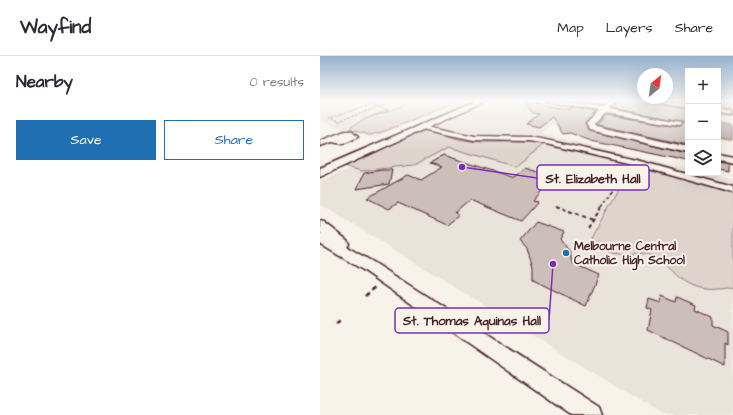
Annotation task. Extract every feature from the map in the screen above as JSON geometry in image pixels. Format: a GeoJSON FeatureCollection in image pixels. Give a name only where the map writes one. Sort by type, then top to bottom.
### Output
{"type":"FeatureCollection","features":[{"type":"Feature","properties":{"kind":"main road"},"geometry":{"type":"LineString","coordinates":[[320,166],[430,118]]}},
{"type":"Feature","properties":{"kind":"main road"},"geometry":{"type":"LineString","coordinates":[[320,173],[444,118]]}},
{"type":"Feature","properties":{"kind":"street"},"geometry":{"type":"LineString","coordinates":[[595,118],[590,124],[593,128],[685,149]]}},
{"type":"Feature","properties":{"kind":"street"},"geometry":{"type":"LineString","coordinates":[[650,118],[678,123]]}},
{"type":"Feature","properties":{"kind":"street"},"geometry":{"type":"LineString","coordinates":[[425,127],[453,135],[474,138],[529,139],[631,162],[733,190]]}},
{"type":"Feature","properties":{"kind":"street"},"geometry":{"type":"LineString","coordinates":[[320,144],[332,140]]}},
{"type":"Feature","properties":{"kind":"street"},"geometry":{"type":"LineString","coordinates":[[721,157],[733,159]]}},
{"type":"Feature","properties":{"kind":"street"},"geometry":{"type":"LineString","coordinates":[[320,225],[368,266]]}},
{"type":"Feature","properties":{"kind":"street"},"geometry":{"type":"LineString","coordinates":[[320,238],[368,266],[591,415]]}},
{"type":"Feature","properties":{"kind":"path"},"geometry":{"type":"LineString","coordinates":[[330,118],[340,121],[349,118]]}},
{"type":"Feature","properties":{"kind":"path"},"geometry":{"type":"LineString","coordinates":[[588,228],[631,162]]}},
{"type":"Feature","properties":{"kind":"path"},"geometry":{"type":"LineString","coordinates":[[556,206],[593,220]]}},
{"type":"Feature","properties":{"kind":"path"},"geometry":{"type":"LineString","coordinates":[[365,296],[377,286]]}},
{"type":"Feature","properties":{"kind":"path"},"geometry":{"type":"LineString","coordinates":[[336,324],[341,319]]}},
{"type":"Feature","properties":{"kind":"shaded area","name":"Melbourne Central Catholic High School"},"geometry":{"type":"Polygon","coordinates":[[[320,118],[421,118],[376,137],[369,137],[320,121],[320,118]]]}},
{"type":"Feature","properties":{"kind":"shaded area"},"geometry":{"type":"Polygon","coordinates":[[[369,118],[417,118],[385,131],[370,135],[349,129],[362,120],[369,118]]]}},
{"type":"Feature","properties":{"kind":"shaded area","name":"Melbourne Central Catholic High School"},"geometry":{"type":"Polygon","coordinates":[[[454,118],[560,118],[541,133],[685,169],[685,176],[715,176],[733,180],[733,415],[662,415],[320,204],[320,182],[454,118]]]}},
{"type":"Feature","properties":{"kind":"shaded area"},"geometry":{"type":"Polygon","coordinates":[[[721,123],[733,125],[733,140],[721,138],[721,123]]]}},
{"type":"Feature","properties":{"kind":"shaded area"},"geometry":{"type":"Polygon","coordinates":[[[427,130],[458,139],[473,141],[544,144],[516,167],[449,147],[414,165],[361,171],[344,166],[427,130]]]}},
{"type":"Feature","properties":{"kind":"shaded area"},"geometry":{"type":"Polygon","coordinates":[[[632,165],[725,190],[733,194],[733,287],[701,289],[689,285],[675,275],[657,258],[647,254],[621,254],[610,252],[602,248],[591,238],[632,165]]]}},
{"type":"Feature","properties":{"kind":"building"},"geometry":{"type":"Polygon","coordinates":[[[534,118],[551,118],[539,127],[526,124],[534,118]]]}},
{"type":"Feature","properties":{"kind":"building"},"geometry":{"type":"Polygon","coordinates":[[[552,118],[591,118],[585,124],[590,131],[685,153],[685,160],[591,141],[570,133],[563,134],[552,118]]]}},
{"type":"Feature","properties":{"kind":"building"},"geometry":{"type":"Polygon","coordinates":[[[604,118],[624,118],[679,126],[683,123],[681,121],[664,118],[685,118],[685,144],[597,125],[604,118]]]}},
{"type":"Feature","properties":{"kind":"building"},"geometry":{"type":"Polygon","coordinates":[[[444,155],[511,177],[514,177],[525,168],[551,176],[542,186],[545,187],[533,201],[538,202],[521,221],[470,200],[455,213],[459,215],[447,225],[398,203],[389,209],[367,198],[408,175],[421,180],[442,167],[430,163],[444,155]]]}},
{"type":"Feature","properties":{"kind":"building"},"geometry":{"type":"Polygon","coordinates":[[[721,162],[728,163],[728,171],[721,170],[721,162]]]}},
{"type":"Feature","properties":{"kind":"building"},"geometry":{"type":"Polygon","coordinates":[[[392,170],[389,184],[357,189],[364,173],[392,170]]]}},
{"type":"Feature","properties":{"kind":"building"},"geometry":{"type":"Polygon","coordinates":[[[536,222],[564,232],[560,239],[570,252],[572,263],[599,275],[586,306],[533,280],[533,266],[527,249],[520,241],[536,222]]]}},
{"type":"Feature","properties":{"kind":"building"},"geometry":{"type":"Polygon","coordinates":[[[662,296],[676,302],[677,297],[696,305],[695,309],[713,317],[713,325],[728,332],[728,345],[725,343],[725,367],[648,330],[652,310],[647,308],[649,299],[661,303],[662,296]]]}},
{"type":"Feature","properties":{"kind":"place","name":"St. Elizabeth Hall"},"geometry":{"type":"Point","coordinates":[462,167]}},
{"type":"Feature","properties":{"kind":"place","name":"Melbourne Central Catholic High School"},"geometry":{"type":"Point","coordinates":[566,253]}},
{"type":"Feature","properties":{"kind":"place","name":"St. Thomas Aquinas Hall"},"geometry":{"type":"Point","coordinates":[553,264]}}]}
